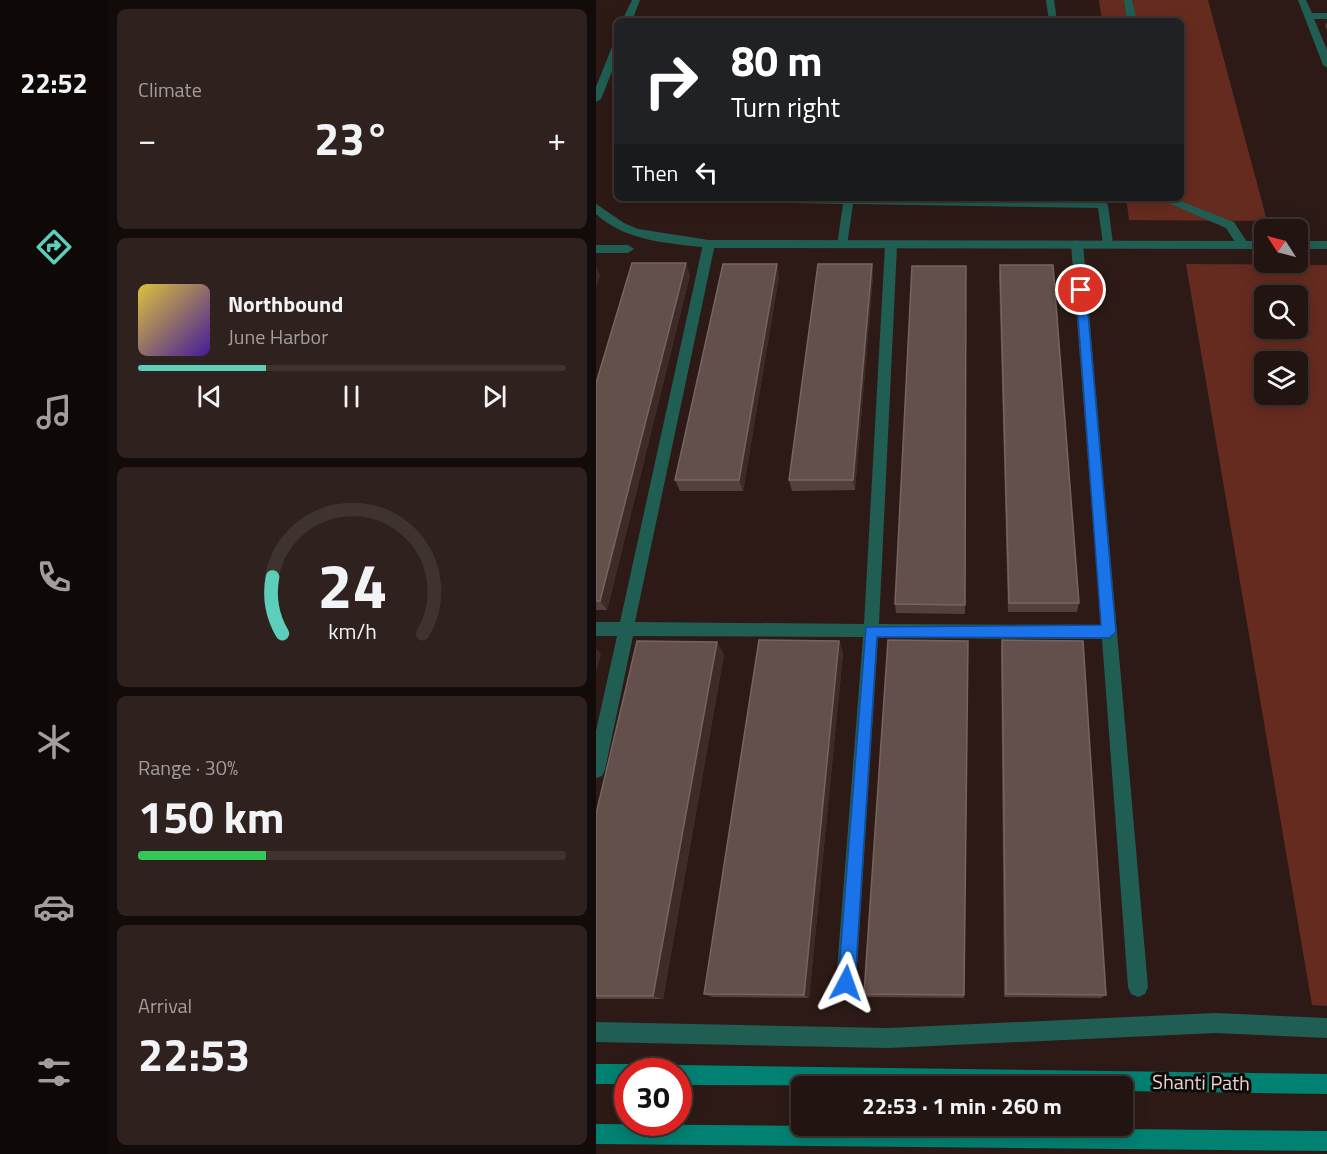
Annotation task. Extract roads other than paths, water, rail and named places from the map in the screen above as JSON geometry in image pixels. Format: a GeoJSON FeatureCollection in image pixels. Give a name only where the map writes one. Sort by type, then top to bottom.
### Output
{"type":"FeatureCollection","features":[{"type":"Feature","properties":{"kind":"main road"},"geometry":{"type":"LineString","coordinates":[[596,1074],[614,1074]]}},
{"type":"Feature","properties":{"kind":"main road","name":"Shanti Path"},"geometry":{"type":"LineString","coordinates":[[692,1075],[1328,1084]]}},
{"type":"Feature","properties":{"kind":"main road"},"geometry":{"type":"LineString","coordinates":[[596,1134],[1328,1141]]}},
{"type":"Feature","properties":{"kind":"street"},"geometry":{"type":"LineString","coordinates":[[629,18],[636,0]]}},
{"type":"Feature","properties":{"kind":"street"},"geometry":{"type":"LineString","coordinates":[[1128,0],[1131,18]]}},
{"type":"Feature","properties":{"kind":"street"},"geometry":{"type":"LineString","coordinates":[[1302,0],[1328,65]]}},
{"type":"Feature","properties":{"kind":"street"},"geometry":{"type":"LineString","coordinates":[[1308,16],[1328,16]]}},
{"type":"Feature","properties":{"kind":"street"},"geometry":{"type":"LineString","coordinates":[[596,99],[614,54]]}},
{"type":"Feature","properties":{"kind":"street"},"geometry":{"type":"LineString","coordinates":[[1168,201],[1191,212],[1230,225],[1243,245]]}},
{"type":"Feature","properties":{"kind":"street"},"geometry":{"type":"LineString","coordinates":[[596,207],[607,220],[638,234],[709,244],[1254,245]]}},
{"type":"Feature","properties":{"kind":"street"},"geometry":{"type":"LineString","coordinates":[[596,770],[709,244]]}},
{"type":"Feature","properties":{"kind":"street"},"geometry":{"type":"LineString","coordinates":[[1077,244],[1138,987]]}},
{"type":"Feature","properties":{"kind":"street"},"geometry":{"type":"LineString","coordinates":[[1308,245],[1328,245]]}},
{"type":"Feature","properties":{"kind":"street"},"geometry":{"type":"LineString","coordinates":[[846,983],[871,631],[891,246]]}},
{"type":"Feature","properties":{"kind":"street"},"geometry":{"type":"LineString","coordinates":[[596,249],[628,249]]}},
{"type":"Feature","properties":{"kind":"street"},"geometry":{"type":"LineString","coordinates":[[596,629],[1109,632]]}},
{"type":"Feature","properties":{"kind":"street"},"geometry":{"type":"LineString","coordinates":[[596,1032],[888,1038],[1215,1023],[1328,1028]]}},
{"type":"Feature","properties":{"kind":"lane"},"geometry":{"type":"LineString","coordinates":[[1050,0],[1053,18]]}},
{"type":"Feature","properties":{"kind":"lane"},"geometry":{"type":"LineString","coordinates":[[842,246],[849,201]]}},
{"type":"Feature","properties":{"kind":"lane"},"geometry":{"type":"LineString","coordinates":[[1100,201],[1108,244]]}}]}
